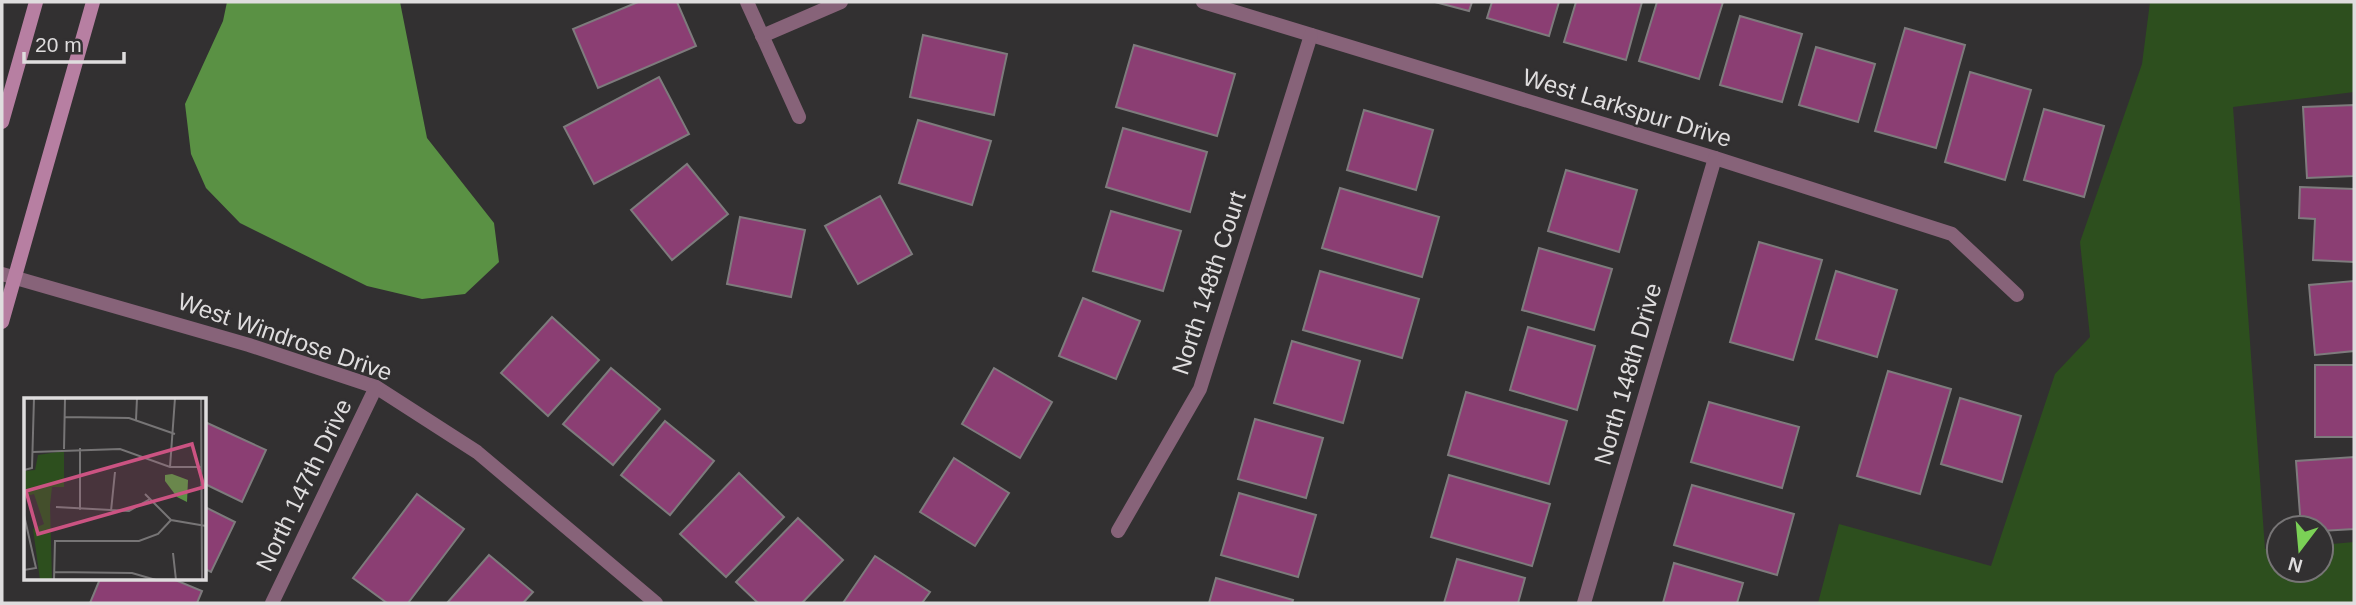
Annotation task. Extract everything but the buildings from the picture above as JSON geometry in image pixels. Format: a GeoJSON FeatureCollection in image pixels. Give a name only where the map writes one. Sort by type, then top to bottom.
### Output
{"type":"FeatureCollection","features":[{"type":"Feature","properties":{"kind":"main road"},"geometry":{"type":"LineString","coordinates":[[2,122],[36,2]]}},
{"type":"Feature","properties":{"kind":"main road"},"geometry":{"type":"LineString","coordinates":[[2,322],[8,276],[93,2]]}},
{"type":"Feature","properties":{"kind":"street"},"geometry":{"type":"LineString","coordinates":[[747,2],[799,117]]}},
{"type":"Feature","properties":{"kind":"street"},"geometry":{"type":"LineString","coordinates":[[762,36],[841,2]]}},
{"type":"Feature","properties":{"kind":"street","name":"West Larkspur Drive"},"geometry":{"type":"LineString","coordinates":[[1203,2],[1715,158],[1952,234],[2017,295]]}},
{"type":"Feature","properties":{"kind":"street","name":"North 148th Court"},"geometry":{"type":"LineString","coordinates":[[1118,531],[1200,389],[1311,36]]}},
{"type":"Feature","properties":{"kind":"street","name":"North 148th Drive"},"geometry":{"type":"LineString","coordinates":[[1584,603],[1715,158]]}},
{"type":"Feature","properties":{"kind":"street","name":"West Windrose Drive"},"geometry":{"type":"LineString","coordinates":[[8,276],[249,345],[376,387],[477,452],[656,603]]}},
{"type":"Feature","properties":{"kind":"street","name":"North 147th Drive"},"geometry":{"type":"LineString","coordinates":[[272,603],[376,387]]}},
{"type":"Feature","properties":{"kind":"shaded area"},"geometry":{"type":"Polygon","coordinates":[[[227,2],[400,2],[427,138],[494,223],[499,262],[465,294],[422,299],[367,286],[240,223],[206,188],[191,154],[185,104],[223,21],[227,2]]]}},
{"type":"Feature","properties":{"kind":"shaded area"},"geometry":{"type":"Polygon","coordinates":[[[2150,2],[2354,2],[2354,92],[2233,107],[2265,549],[2265,584],[2335,584],[2335,544],[2354,542],[2354,603],[1818,603],[1839,524],[1991,566],[2055,374],[2090,337],[2080,242],[2142,64],[2150,2]]]}}]}
